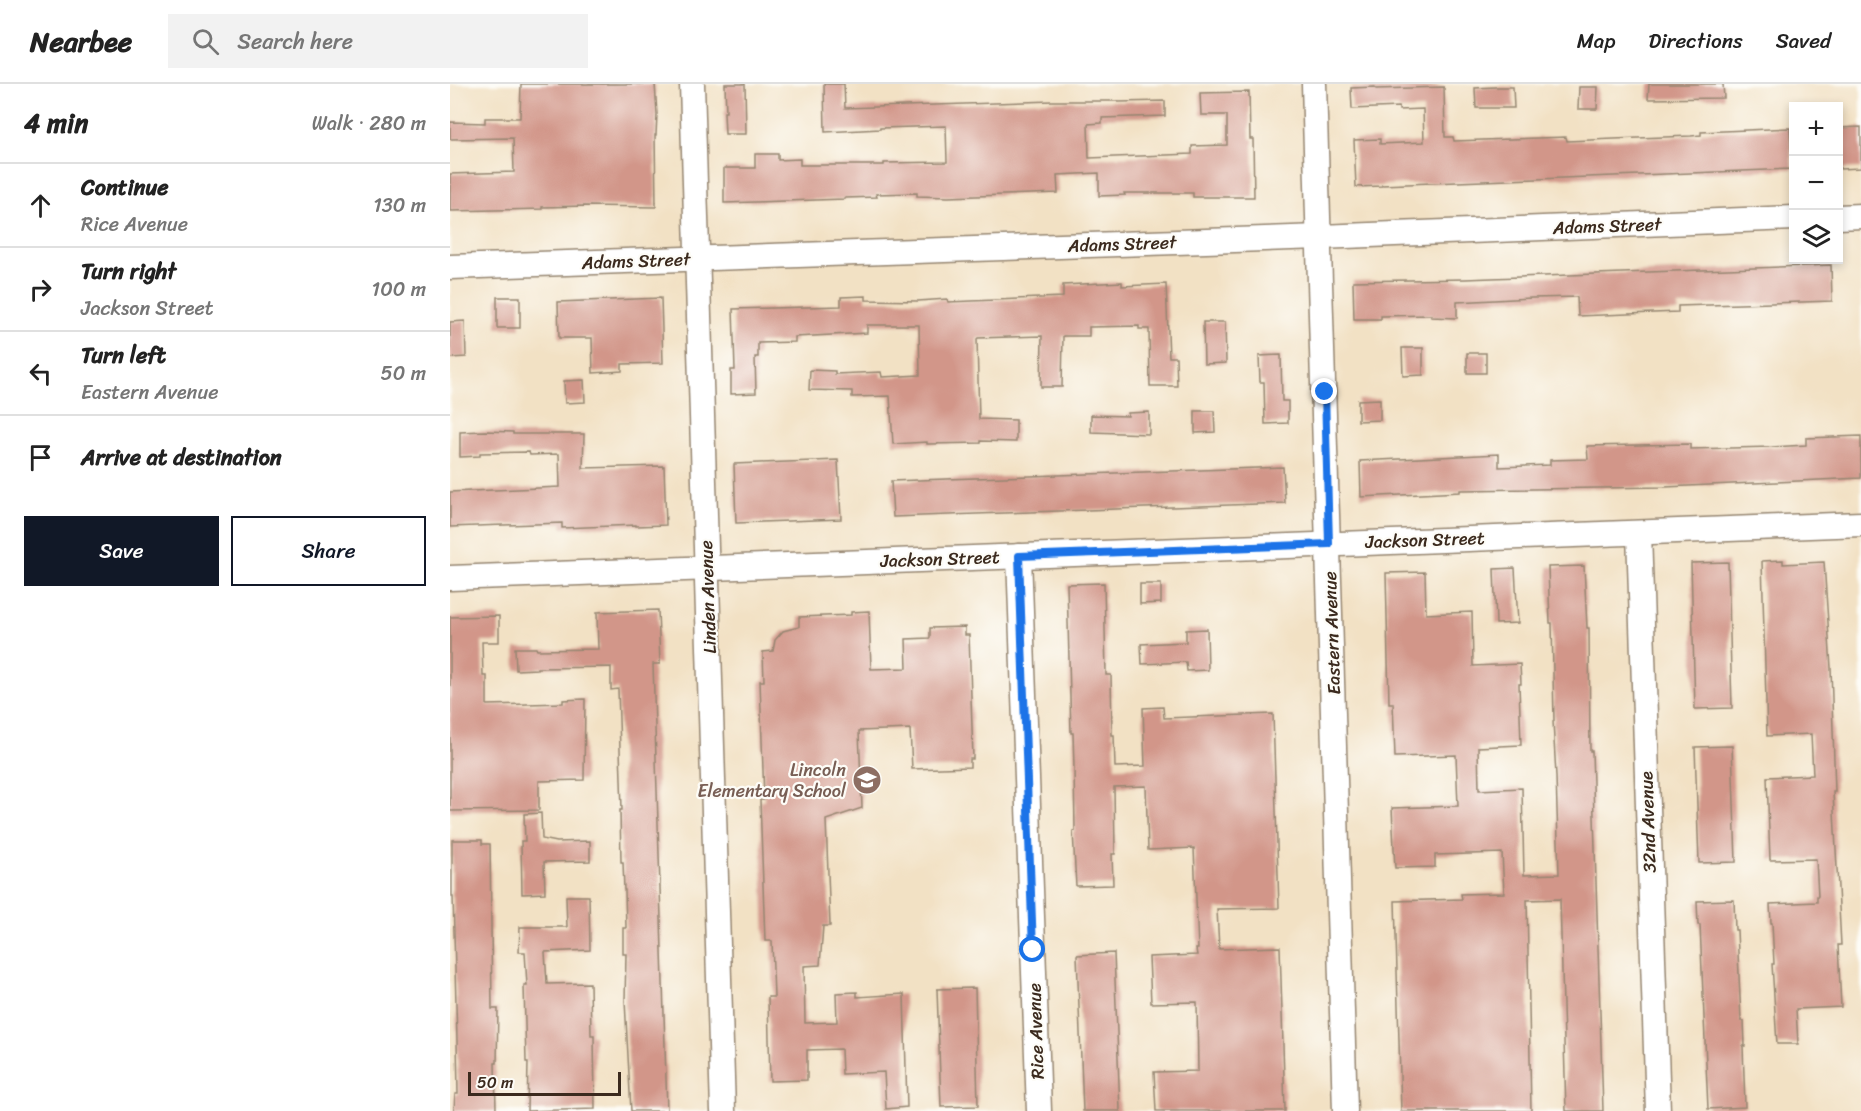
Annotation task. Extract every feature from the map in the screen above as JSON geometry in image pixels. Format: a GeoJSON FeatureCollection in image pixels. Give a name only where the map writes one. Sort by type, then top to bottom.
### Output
{"type":"FeatureCollection","features":[{"type":"Feature","properties":{"kind":"street","name":"Linden Avenue"},"geometry":{"type":"LineString","coordinates":[[692,84],[723,1111]]}},
{"type":"Feature","properties":{"kind":"street","name":"Eastern Avenue"},"geometry":{"type":"LineString","coordinates":[[1314,84],[1345,1111]]}},
{"type":"Feature","properties":{"kind":"street"},"geometry":{"type":"LineString","coordinates":[[1843,217],[1861,216]]}},
{"type":"Feature","properties":{"kind":"street","name":"Adams Street"},"geometry":{"type":"LineString","coordinates":[[450,267],[1789,218]]}},
{"type":"Feature","properties":{"kind":"street","name":"Jackson Street"},"geometry":{"type":"LineString","coordinates":[[450,578],[1861,524]]}},
{"type":"Feature","properties":{"kind":"street","name":"32nd Avenue"},"geometry":{"type":"LineString","coordinates":[[1639,533],[1658,1111]]}},
{"type":"Feature","properties":{"kind":"street","name":"Rice Avenue"},"geometry":{"type":"LineString","coordinates":[[1019,556],[1039,1111]]}},
{"type":"Feature","properties":{"kind":"building"},"geometry":{"type":"Polygon","coordinates":[[[521,84],[655,84],[656,207],[586,206],[450,211],[450,174],[514,172],[513,138],[450,139],[450,122],[485,123],[485,118],[520,118],[521,84]]]}},
{"type":"Feature","properties":{"kind":"building"},"geometry":{"type":"Polygon","coordinates":[[[725,84],[745,84],[746,134],[725,134],[725,84]]]}},
{"type":"Feature","properties":{"kind":"building"},"geometry":{"type":"Polygon","coordinates":[[[824,84],[844,84],[845,108],[1052,101],[1165,101],[1165,116],[1102,118],[1102,123],[1088,124],[1089,158],[1192,154],[1192,146],[1227,145],[1227,115],[1201,115],[1200,93],[1249,92],[1254,197],[1193,197],[1193,193],[1124,193],[1125,195],[1099,196],[1099,173],[1057,175],[1058,193],[948,197],[917,196],[917,193],[876,194],[877,197],[724,203],[724,168],[755,168],[755,154],[778,154],[778,160],[800,159],[800,165],[947,162],[946,126],[825,132],[824,84]]]}},
{"type":"Feature","properties":{"kind":"building"},"geometry":{"type":"Polygon","coordinates":[[[1649,84],[1723,84],[1724,98],[1648,99],[1649,84]]]}},
{"type":"Feature","properties":{"kind":"building"},"geometry":{"type":"Polygon","coordinates":[[[1444,87],[1445,137],[1453,137],[1454,141],[1566,137],[1567,141],[1691,136],[1701,135],[1701,132],[1789,128],[1789,169],[1356,187],[1354,140],[1380,139],[1380,144],[1424,142],[1423,109],[1399,110],[1399,107],[1352,109],[1351,88],[1444,87]]]}},
{"type":"Feature","properties":{"kind":"building"},"geometry":{"type":"Polygon","coordinates":[[[1513,87],[1514,108],[1476,108],[1475,88],[1513,87]]]}},
{"type":"Feature","properties":{"kind":"building"},"geometry":{"type":"Polygon","coordinates":[[[1579,87],[1598,87],[1597,109],[1578,109],[1579,87]]]}},
{"type":"Feature","properties":{"kind":"building"},"geometry":{"type":"Polygon","coordinates":[[[1861,127],[1861,168],[1843,169],[1843,128],[1861,127]]]}},
{"type":"Feature","properties":{"kind":"building"},"geometry":{"type":"Polygon","coordinates":[[[1831,265],[1832,301],[1678,306],[1678,312],[1578,316],[1577,297],[1532,298],[1457,302],[1457,318],[1431,317],[1431,315],[1354,319],[1353,281],[1831,265]]]}},
{"type":"Feature","properties":{"kind":"building"},"geometry":{"type":"Polygon","coordinates":[[[1122,282],[1122,286],[1166,284],[1169,357],[1176,357],[1177,386],[1150,386],[1149,329],[1139,329],[1139,326],[1089,327],[1089,336],[1063,336],[1062,387],[1041,387],[1042,336],[978,338],[979,419],[1016,420],[1016,442],[893,444],[890,396],[852,397],[852,391],[809,390],[810,370],[835,371],[835,374],[881,372],[882,377],[920,375],[919,325],[867,325],[867,333],[795,337],[795,342],[758,343],[758,357],[755,357],[756,393],[731,394],[731,370],[735,370],[733,309],[841,306],[841,297],[866,296],[866,300],[947,299],[948,302],[1063,297],[1063,285],[1122,282]]]}},
{"type":"Feature","properties":{"kind":"building"},"geometry":{"type":"Polygon","coordinates":[[[497,297],[520,297],[520,328],[497,328],[497,297]]]}},
{"type":"Feature","properties":{"kind":"building"},"geometry":{"type":"Polygon","coordinates":[[[661,298],[663,363],[622,364],[622,371],[593,373],[592,338],[559,338],[558,302],[661,298]]]}},
{"type":"Feature","properties":{"kind":"building"},"geometry":{"type":"Polygon","coordinates":[[[465,321],[466,357],[450,358],[450,322],[465,321]]]}},
{"type":"Feature","properties":{"kind":"building"},"geometry":{"type":"Polygon","coordinates":[[[1203,322],[1225,322],[1226,363],[1204,364],[1203,322]]]}},
{"type":"Feature","properties":{"kind":"building"},"geometry":{"type":"Polygon","coordinates":[[[1402,348],[1423,348],[1423,375],[1403,376],[1402,348]]]}},
{"type":"Feature","properties":{"kind":"building"},"geometry":{"type":"Polygon","coordinates":[[[1467,353],[1486,353],[1486,373],[1467,373],[1467,353]]]}},
{"type":"Feature","properties":{"kind":"building"},"geometry":{"type":"Polygon","coordinates":[[[1281,355],[1282,401],[1288,401],[1288,423],[1265,424],[1264,382],[1260,382],[1259,356],[1281,355]]]}},
{"type":"Feature","properties":{"kind":"building"},"geometry":{"type":"Polygon","coordinates":[[[584,380],[585,402],[565,403],[564,381],[584,380]]]}},
{"type":"Feature","properties":{"kind":"building"},"geometry":{"type":"Polygon","coordinates":[[[1380,399],[1380,420],[1358,421],[1358,400],[1380,399]]]}},
{"type":"Feature","properties":{"kind":"building"},"geometry":{"type":"Polygon","coordinates":[[[1195,411],[1214,411],[1215,432],[1195,433],[1195,411]]]}},
{"type":"Feature","properties":{"kind":"building"},"geometry":{"type":"Polygon","coordinates":[[[1149,412],[1149,434],[1091,432],[1091,415],[1128,416],[1128,413],[1149,412]]]}},
{"type":"Feature","properties":{"kind":"building"},"geometry":{"type":"Polygon","coordinates":[[[460,432],[513,432],[513,434],[584,434],[583,468],[664,466],[666,525],[562,528],[562,523],[450,527],[450,492],[560,487],[559,454],[480,453],[480,456],[460,457],[460,432]]]}},
{"type":"Feature","properties":{"kind":"building"},"geometry":{"type":"Polygon","coordinates":[[[1861,436],[1861,478],[1665,487],[1460,490],[1460,492],[1361,497],[1360,461],[1499,454],[1499,467],[1550,465],[1550,460],[1588,459],[1587,446],[1690,444],[1690,449],[1772,447],[1806,445],[1806,438],[1861,436]]]}},
{"type":"Feature","properties":{"kind":"building"},"geometry":{"type":"Polygon","coordinates":[[[838,460],[841,519],[736,523],[734,464],[838,460]]]}},
{"type":"Feature","properties":{"kind":"building"},"geometry":{"type":"Polygon","coordinates":[[[1283,467],[1285,503],[893,517],[891,481],[1283,467]]]}},
{"type":"Feature","properties":{"kind":"building"},"geometry":{"type":"Polygon","coordinates":[[[1783,560],[1783,564],[1824,562],[1831,668],[1835,792],[1833,792],[1841,945],[1838,945],[1841,1007],[1796,1009],[1798,1044],[1777,1044],[1770,904],[1817,902],[1818,896],[1816,859],[1770,860],[1767,777],[1813,775],[1811,734],[1767,736],[1762,561],[1783,560]]]}},
{"type":"Feature","properties":{"kind":"building"},"geometry":{"type":"Polygon","coordinates":[[[1728,562],[1732,708],[1695,709],[1691,563],[1728,562]]]}},
{"type":"Feature","properties":{"kind":"building"},"geometry":{"type":"Polygon","coordinates":[[[1584,566],[1587,628],[1589,628],[1590,751],[1592,751],[1603,1111],[1566,1111],[1560,899],[1527,900],[1531,1111],[1401,1111],[1395,901],[1462,899],[1461,894],[1504,893],[1502,853],[1435,855],[1435,867],[1395,868],[1392,808],[1458,806],[1456,755],[1395,757],[1393,703],[1389,703],[1386,573],[1425,572],[1426,614],[1472,612],[1473,666],[1520,664],[1521,745],[1478,747],[1479,790],[1522,788],[1524,875],[1559,874],[1552,623],[1550,623],[1548,567],[1584,566]]]}},
{"type":"Feature","properties":{"kind":"building"},"geometry":{"type":"Polygon","coordinates":[[[1515,568],[1518,623],[1496,624],[1494,569],[1515,568]]]}},
{"type":"Feature","properties":{"kind":"building"},"geometry":{"type":"Polygon","coordinates":[[[1104,583],[1106,675],[1111,675],[1115,767],[1145,766],[1143,708],[1163,707],[1164,718],[1273,714],[1279,908],[1217,909],[1219,949],[1280,947],[1285,1111],[1156,1111],[1154,1072],[1198,1071],[1197,1002],[1151,1003],[1149,957],[1197,955],[1196,949],[1198,949],[1194,848],[1148,850],[1146,786],[1114,787],[1113,885],[1076,886],[1067,584],[1104,583]]]}},
{"type":"Feature","properties":{"kind":"building"},"geometry":{"type":"Polygon","coordinates":[[[1140,584],[1161,584],[1161,603],[1140,604],[1140,584]]]}},
{"type":"Feature","properties":{"kind":"building"},"geometry":{"type":"Polygon","coordinates":[[[658,610],[660,664],[653,664],[667,1111],[631,1111],[625,1001],[626,954],[623,954],[623,928],[626,928],[623,862],[621,862],[620,810],[622,810],[618,689],[611,690],[611,667],[516,670],[515,648],[598,649],[597,612],[658,610]]]}},
{"type":"Feature","properties":{"kind":"building"},"geometry":{"type":"Polygon","coordinates":[[[869,611],[871,669],[907,668],[906,639],[930,638],[930,628],[965,627],[965,635],[969,635],[973,759],[970,759],[970,767],[912,769],[910,729],[859,731],[862,808],[826,820],[830,926],[823,926],[820,965],[804,966],[805,1023],[837,1022],[836,993],[857,992],[857,997],[904,994],[907,1107],[886,1109],[884,1072],[842,1074],[841,1049],[807,1050],[807,1080],[770,1081],[768,997],[774,997],[772,941],[765,941],[760,800],[764,800],[760,681],[764,681],[763,652],[773,651],[775,640],[783,631],[799,627],[799,617],[851,615],[851,612],[869,611]]]}},
{"type":"Feature","properties":{"kind":"building"},"geometry":{"type":"Polygon","coordinates":[[[499,616],[499,642],[482,642],[483,676],[487,676],[487,705],[563,703],[563,700],[585,699],[584,780],[539,781],[539,810],[450,811],[450,617],[499,616]]]}},
{"type":"Feature","properties":{"kind":"building"},"geometry":{"type":"Polygon","coordinates":[[[1207,629],[1208,670],[1187,671],[1186,662],[1142,664],[1141,644],[1186,642],[1186,630],[1207,629]]]}},
{"type":"Feature","properties":{"kind":"building"},"geometry":{"type":"Polygon","coordinates":[[[1732,746],[1736,862],[1699,863],[1695,747],[1732,746]]]}},
{"type":"Feature","properties":{"kind":"building"},"geometry":{"type":"Polygon","coordinates":[[[541,813],[542,839],[557,842],[590,841],[590,861],[544,862],[545,893],[522,894],[521,841],[525,841],[524,814],[541,813]]]}},
{"type":"Feature","properties":{"kind":"building"},"geometry":{"type":"Polygon","coordinates":[[[452,840],[482,840],[482,844],[490,844],[492,1009],[498,1009],[497,1063],[495,1063],[496,1111],[454,1111],[455,1094],[458,1094],[452,840]]]}},
{"type":"Feature","properties":{"kind":"building"},"geometry":{"type":"Polygon","coordinates":[[[566,896],[589,896],[590,950],[545,952],[547,984],[590,983],[591,1035],[594,1035],[595,1109],[527,1111],[528,1062],[526,1062],[524,985],[527,985],[525,952],[519,952],[520,927],[567,927],[566,896]]]}},
{"type":"Feature","properties":{"kind":"building"},"geometry":{"type":"Polygon","coordinates":[[[1734,900],[1741,1021],[1744,1021],[1745,1107],[1708,1109],[1697,901],[1734,900]]]}},
{"type":"Feature","properties":{"kind":"building"},"geometry":{"type":"Polygon","coordinates":[[[1114,953],[1120,1111],[1083,1111],[1077,955],[1114,953]]]}},
{"type":"Feature","properties":{"kind":"building"},"geometry":{"type":"Polygon","coordinates":[[[975,988],[978,1106],[941,1107],[937,989],[975,988]]]}},
{"type":"Feature","properties":{"kind":"place","name":"Lincoln Elementary School"},"geometry":{"type":"Point","coordinates":[867,780]}},
{"type":"Feature","properties":{"kind":"route"},"geometry":{"type":"LineString","coordinates":[[1033,950],[1019,556],[1329,544],[1325,392]]}}]}
